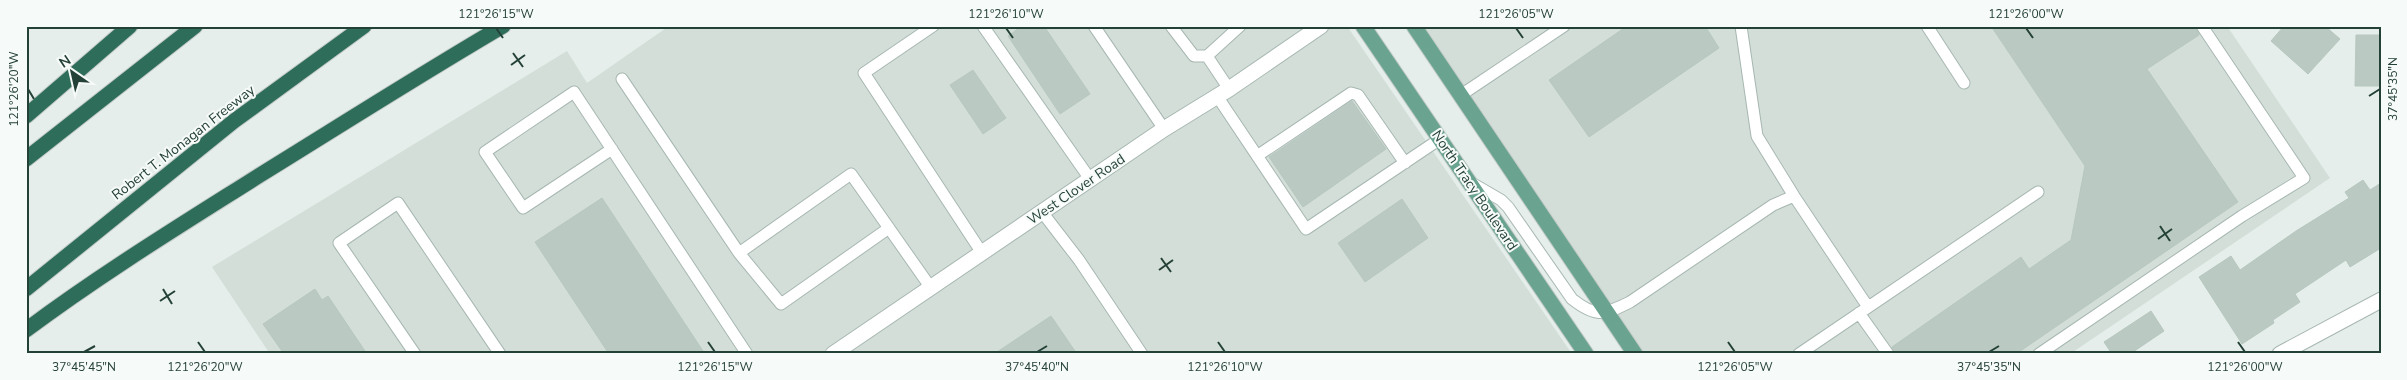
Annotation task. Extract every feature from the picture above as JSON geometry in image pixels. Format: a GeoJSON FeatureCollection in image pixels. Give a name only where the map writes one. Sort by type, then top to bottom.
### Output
{"type":"FeatureCollection","features":[{"type":"Feature","properties":{"kind":"highway"},"geometry":{"type":"LineString","coordinates":[[26,116],[130,26]]}},
{"type":"Feature","properties":{"kind":"highway"},"geometry":{"type":"LineString","coordinates":[[26,159],[195,26]]}},
{"type":"Feature","properties":{"kind":"highway","name":"Robert T. Monagan Freeway"},"geometry":{"type":"LineString","coordinates":[[26,289],[226,127],[364,26]]}},
{"type":"Feature","properties":{"kind":"highway"},"geometry":{"type":"LineString","coordinates":[[26,330],[132,257],[229,195],[425,72],[503,26]]}},
{"type":"Feature","properties":{"kind":"main road","name":"North Tracy Boulevard"},"geometry":{"type":"LineString","coordinates":[[1363,26],[1586,354]]}},
{"type":"Feature","properties":{"kind":"main road"},"geometry":{"type":"LineString","coordinates":[[1414,26],[1635,354]]}},
{"type":"Feature","properties":{"kind":"street","name":"West Clover Road"},"geometry":{"type":"LineString","coordinates":[[833,354],[1164,129],[1223,93],[1321,26]]}},
{"type":"Feature","properties":{"kind":"street"},"geometry":{"type":"LineString","coordinates":[[2280,354],[2381,300]]}},
{"type":"Feature","properties":{"kind":"lane"},"geometry":{"type":"LineString","coordinates":[[933,26],[864,73],[982,253]]}},
{"type":"Feature","properties":{"kind":"lane"},"geometry":{"type":"LineString","coordinates":[[983,26],[1090,179]]}},
{"type":"Feature","properties":{"kind":"lane"},"geometry":{"type":"LineString","coordinates":[[1094,26],[1164,129]]}},
{"type":"Feature","properties":{"kind":"lane"},"geometry":{"type":"LineString","coordinates":[[1171,26],[1194,56],[1207,56],[1240,26]]}},
{"type":"Feature","properties":{"kind":"lane"},"geometry":{"type":"LineString","coordinates":[[1461,95],[1564,26]]}},
{"type":"Feature","properties":{"kind":"lane"},"geometry":{"type":"LineString","coordinates":[[1741,26],[1757,136],[1888,354]]}},
{"type":"Feature","properties":{"kind":"lane"},"geometry":{"type":"LineString","coordinates":[[1927,26],[1964,82]]}},
{"type":"Feature","properties":{"kind":"lane"},"geometry":{"type":"LineString","coordinates":[[2039,354],[2242,216],[2304,178],[2202,26]]}},
{"type":"Feature","properties":{"kind":"lane"},"geometry":{"type":"LineString","coordinates":[[1207,56],[1223,93],[1257,156],[1306,230],[1440,139]]}},
{"type":"Feature","properties":{"kind":"lane"},"geometry":{"type":"LineString","coordinates":[[622,79],[739,253],[781,304],[889,228]]}},
{"type":"Feature","properties":{"kind":"lane"},"geometry":{"type":"LineString","coordinates":[[612,149],[523,208],[485,152],[574,92],[612,149],[747,354]]}},
{"type":"Feature","properties":{"kind":"lane"},"geometry":{"type":"LineString","coordinates":[[1257,156],[1351,93],[1358,95],[1405,163]]}},
{"type":"Feature","properties":{"kind":"lane"},"geometry":{"type":"LineString","coordinates":[[739,253],[851,174],[931,288]]}},
{"type":"Feature","properties":{"kind":"lane"},"geometry":{"type":"LineString","coordinates":[[1469,181],[1501,200],[1508,207],[1572,299],[1587,309],[1608,314],[1630,302],[1773,205],[1794,196]]}},
{"type":"Feature","properties":{"kind":"lane"},"geometry":{"type":"LineString","coordinates":[[1799,354],[2038,192]]}},
{"type":"Feature","properties":{"kind":"lane"},"geometry":{"type":"LineString","coordinates":[[416,354],[339,243],[398,203],[500,354]]}},
{"type":"Feature","properties":{"kind":"lane"},"geometry":{"type":"LineString","coordinates":[[1042,212],[1079,260],[1142,354]]}},
{"type":"Feature","properties":{"kind":"shaded area"},"geometry":{"type":"Polygon","coordinates":[[[669,26],[1347,26],[1572,354],[270,354],[212,267],[567,51],[587,83],[669,26]]]}},
{"type":"Feature","properties":{"kind":"shaded area"},"geometry":{"type":"Polygon","coordinates":[[[1423,26],[2227,26],[2330,178],[2070,354],[1644,354],[1423,26]]]}},
{"type":"Feature","properties":{"kind":"building"},"geometry":{"type":"Polygon","coordinates":[[[1022,26],[1044,26],[1090,94],[1060,114],[1008,36],[1022,26]]]}},
{"type":"Feature","properties":{"kind":"building"},"geometry":{"type":"Polygon","coordinates":[[[1627,26],[1705,26],[1719,48],[1589,137],[1549,80],[1627,26]]]}},
{"type":"Feature","properties":{"kind":"building"},"geometry":{"type":"Polygon","coordinates":[[[1991,26],[2195,26],[2199,35],[2147,69],[2238,202],[2016,354],[1895,354],[1892,347],[2021,257],[2029,269],[2071,240],[2085,166],[1991,26]]]}},
{"type":"Feature","properties":{"kind":"building"},"geometry":{"type":"Polygon","coordinates":[[[2284,26],[2325,26],[2340,39],[2308,74],[2271,41],[2284,26]]]}},
{"type":"Feature","properties":{"kind":"building"},"geometry":{"type":"Polygon","coordinates":[[[2356,35],[2381,35],[2381,86],[2355,86],[2356,35]]]}},
{"type":"Feature","properties":{"kind":"building"},"geometry":{"type":"Polygon","coordinates":[[[973,70],[1006,118],[983,134],[950,85],[973,70]]]}},
{"type":"Feature","properties":{"kind":"building"},"geometry":{"type":"Polygon","coordinates":[[[1352,101],[1386,149],[1303,207],[1269,157],[1352,101]]]}},
{"type":"Feature","properties":{"kind":"building"},"geometry":{"type":"Polygon","coordinates":[[[2363,180],[2370,190],[2381,183],[2381,248],[2350,267],[2346,260],[2295,294],[2300,302],[2273,320],[2274,323],[2242,344],[2199,277],[2231,256],[2240,270],[2296,231],[2349,198],[2345,192],[2363,180]]]}},
{"type":"Feature","properties":{"kind":"building"},"geometry":{"type":"Polygon","coordinates":[[[602,198],[705,354],[609,354],[535,242],[602,198]]]}},
{"type":"Feature","properties":{"kind":"building"},"geometry":{"type":"Polygon","coordinates":[[[1402,199],[1428,238],[1365,282],[1338,243],[1402,199]]]}},
{"type":"Feature","properties":{"kind":"building"},"geometry":{"type":"Polygon","coordinates":[[[315,289],[322,300],[328,296],[367,354],[284,354],[263,324],[315,289]]]}},
{"type":"Feature","properties":{"kind":"building"},"geometry":{"type":"Polygon","coordinates":[[[2151,311],[2164,331],[2130,354],[2112,354],[2104,342],[2151,311]]]}},
{"type":"Feature","properties":{"kind":"building"},"geometry":{"type":"Polygon","coordinates":[[[1051,316],[1077,354],[994,354],[1051,316]]]}}]}
